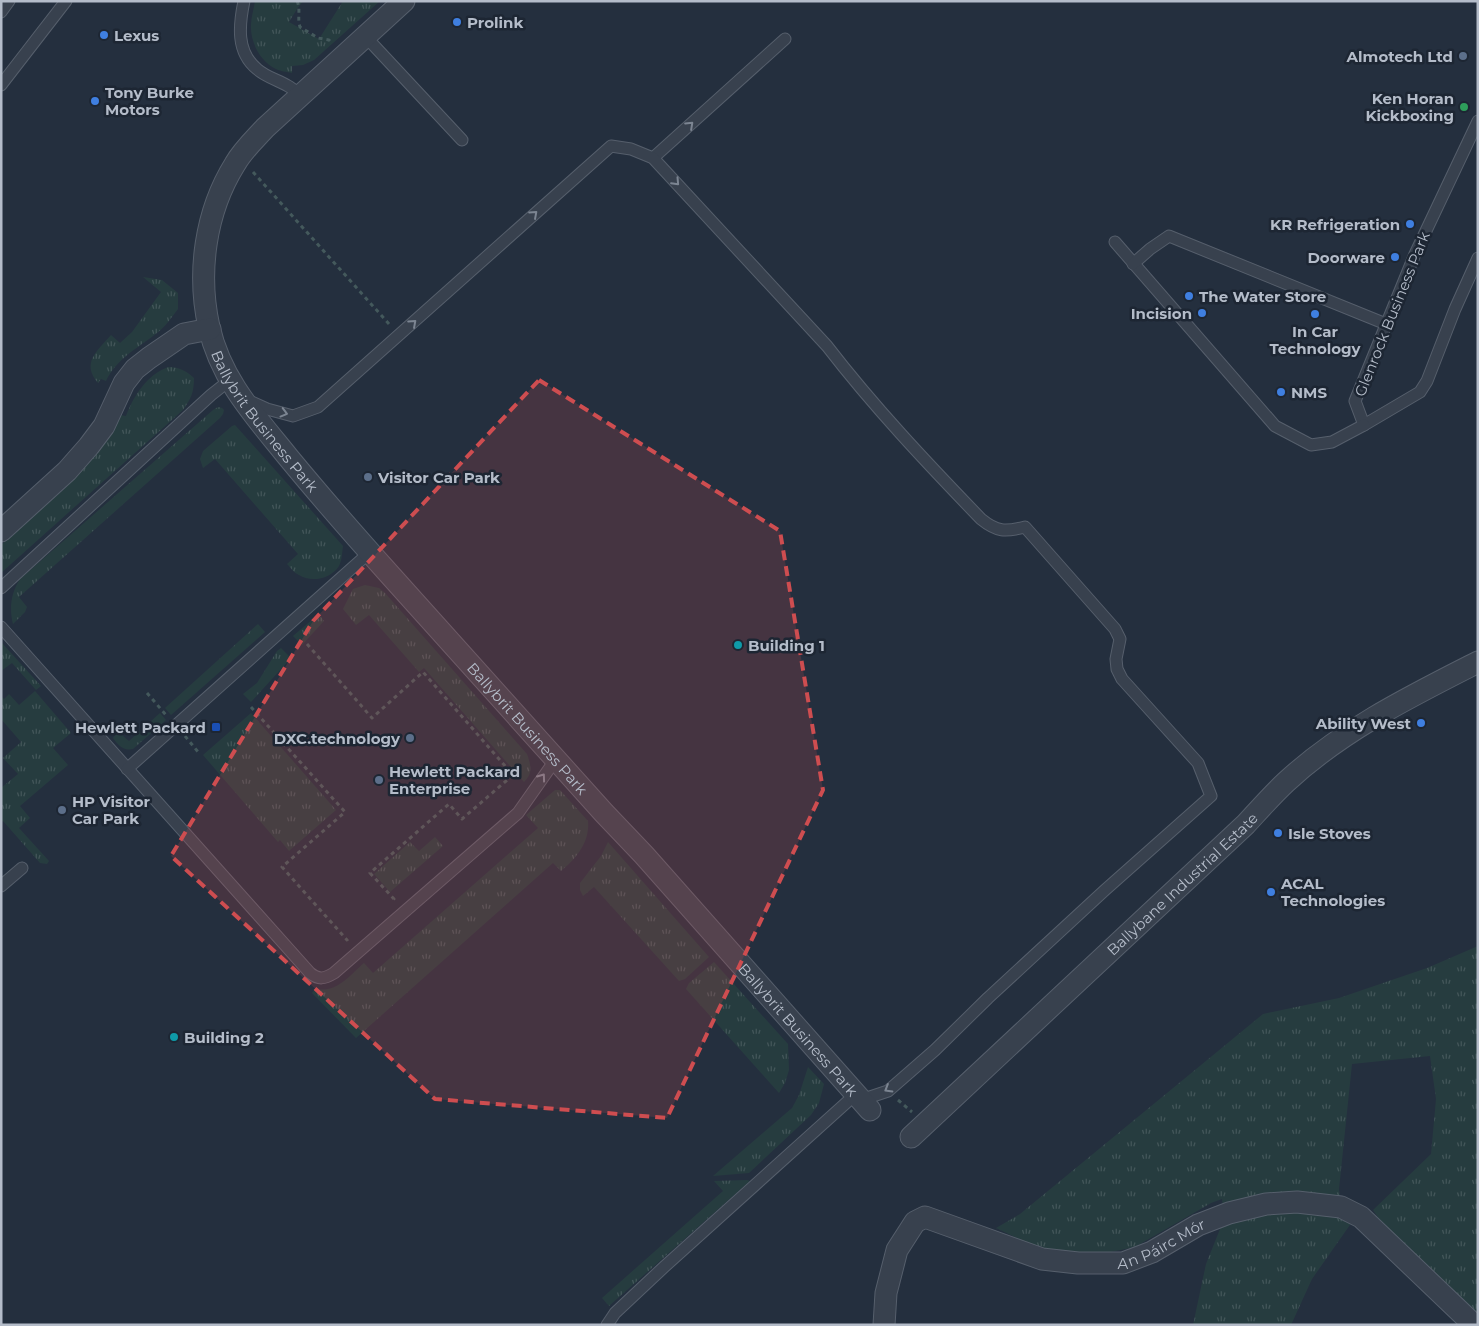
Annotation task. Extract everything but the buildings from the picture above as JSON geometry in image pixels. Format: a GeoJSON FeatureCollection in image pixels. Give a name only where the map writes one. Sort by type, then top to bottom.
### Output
{"type":"FeatureCollection","features":[{"type":"Feature","properties":{"kind":"street","name":"Ballybrit Business Park"},"geometry":{"type":"LineString","coordinates":[[404,1],[265,128],[234,164],[216,201],[209,226],[204,260],[203,282],[210,329],[220,360],[234,388],[304,476],[862,1101]]}},
{"type":"Feature","properties":{"kind":"street","name":"Ballybrit Business Park"},"geometry":{"type":"LineString","coordinates":[[1,531],[67,471],[89,446],[104,426],[124,383],[136,369],[184,334],[210,329]]}},
{"type":"Feature","properties":{"kind":"street","name":"Ballybane Industrial Estate"},"geometry":{"type":"LineString","coordinates":[[918,1130],[1246,824],[1286,782],[1329,747],[1388,708],[1478,662]]}},
{"type":"Feature","properties":{"kind":"street","name":"An Páirc Mór"},"geometry":{"type":"LineString","coordinates":[[884,1325],[886,1293],[898,1250],[915,1222],[925,1217],[1042,1259],[1123,1263],[1152,1252],[1198,1225],[1229,1212],[1266,1204],[1297,1202],[1341,1206],[1361,1217],[1474,1325]]}},
{"type":"Feature","properties":{"kind":"lane"},"geometry":{"type":"LineString","coordinates":[[1,12],[9,1]]}},
{"type":"Feature","properties":{"kind":"lane"},"geometry":{"type":"LineString","coordinates":[[1,85],[66,1]]}},
{"type":"Feature","properties":{"kind":"lane"},"geometry":{"type":"LineString","coordinates":[[244,1],[240,40],[243,52],[256,69],[288,86],[300,95]]}},
{"type":"Feature","properties":{"kind":"lane"},"geometry":{"type":"LineString","coordinates":[[365,36],[462,140]]}},
{"type":"Feature","properties":{"kind":"lane"},"geometry":{"type":"LineString","coordinates":[[654,158],[785,39]]}},
{"type":"Feature","properties":{"kind":"lane","name":"Glenrock Business Park"},"geometry":{"type":"LineString","coordinates":[[1478,121],[1415,254],[1355,401],[1364,425],[1420,392],[1427,381],[1455,309],[1478,258]]}},
{"type":"Feature","properties":{"kind":"lane"},"geometry":{"type":"LineString","coordinates":[[1,588],[212,395],[234,388],[267,409],[293,416],[318,407],[611,146],[631,149],[654,158],[820,338],[871,400],[981,519],[991,527],[1002,531],[1025,527],[1115,629],[1120,639],[1116,659],[1117,669],[1122,679],[1198,763],[1211,796],[1098,897],[888,1092],[862,1101],[657,1274],[615,1313],[607,1325]]}},
{"type":"Feature","properties":{"kind":"lane"},"geometry":{"type":"LineString","coordinates":[[1133,264],[1169,236],[1386,324]]}},
{"type":"Feature","properties":{"kind":"lane"},"geometry":{"type":"LineString","coordinates":[[1115,242],[1275,426],[1311,445],[1332,442],[1364,425]]}},
{"type":"Feature","properties":{"kind":"lane"},"geometry":{"type":"LineString","coordinates":[[127,769],[370,552]]}},
{"type":"Feature","properties":{"kind":"lane"},"geometry":{"type":"LineString","coordinates":[[1,627],[310,973],[318,979],[326,978],[341,967],[518,813],[556,759]]}},
{"type":"Feature","properties":{"kind":"lane"},"geometry":{"type":"LineString","coordinates":[[1,886],[22,868]]}},
{"type":"Feature","properties":{"kind":"path"},"geometry":{"type":"LineString","coordinates":[[297,1],[300,27],[318,38],[329,40],[345,54]]}},
{"type":"Feature","properties":{"kind":"path"},"geometry":{"type":"LineString","coordinates":[[239,158],[399,336]]}},
{"type":"Feature","properties":{"kind":"path"},"geometry":{"type":"LineString","coordinates":[[308,644],[372,718],[423,672],[513,775],[462,820],[449,804],[370,873],[394,899],[387,905]]}},
{"type":"Feature","properties":{"kind":"path"},"geometry":{"type":"LineString","coordinates":[[147,693],[168,718]]}},
{"type":"Feature","properties":{"kind":"path"},"geometry":{"type":"LineString","coordinates":[[251,707],[345,812],[282,867],[347,940],[353,935]]}},
{"type":"Feature","properties":{"kind":"path"},"geometry":{"type":"LineString","coordinates":[[183,734],[199,753]]}},
{"type":"Feature","properties":{"kind":"path"},"geometry":{"type":"LineString","coordinates":[[888,1092],[918,1130]]}},
{"type":"Feature","properties":{"kind":"highlighted area"},"geometry":{"type":"Polygon","coordinates":[[[539,380],[780,531],[823,790],[667,1118],[435,1099],[171,856],[313,621],[539,380]]]}},
{"type":"Feature","properties":{"kind":"green space"},"geometry":{"type":"Polygon","coordinates":[[[255,1],[303,1],[289,22],[319,39],[343,1],[380,1],[314,60],[303,65],[292,66],[292,73],[270,66],[257,50],[251,31],[251,19],[255,1]]]}},
{"type":"Feature","properties":{"kind":"green space"},"geometry":{"type":"Polygon","coordinates":[[[143,277],[162,280],[178,293],[178,309],[160,331],[128,354],[116,366],[106,381],[101,379],[98,383],[91,369],[91,363],[96,352],[111,335],[120,343],[132,332],[161,292],[143,277]]]}},
{"type":"Feature","properties":{"kind":"green space"},"geometry":{"type":"Polygon","coordinates":[[[168,367],[182,370],[194,378],[192,395],[183,410],[1,573],[1,545],[63,490],[88,464],[115,429],[119,415],[126,416],[142,387],[154,375],[168,367]]]}},
{"type":"Feature","properties":{"kind":"green space"},"geometry":{"type":"Polygon","coordinates":[[[218,407],[224,410],[220,418],[19,597],[27,607],[25,612],[13,624],[12,601],[20,579],[218,407]]]}},
{"type":"Feature","properties":{"kind":"green space"},"geometry":{"type":"Polygon","coordinates":[[[235,425],[343,546],[340,564],[331,574],[326,577],[309,579],[296,573],[287,564],[298,554],[215,459],[203,468],[200,459],[203,451],[235,425]]]}},
{"type":"Feature","properties":{"kind":"green space"},"geometry":{"type":"Polygon","coordinates":[[[365,585],[379,588],[385,593],[527,754],[530,769],[529,776],[524,782],[424,668],[419,672],[369,615],[356,625],[343,609],[353,589],[365,585]]]}},
{"type":"Feature","properties":{"kind":"green space"},"geometry":{"type":"Polygon","coordinates":[[[317,617],[321,617],[324,621],[302,645],[293,636],[317,617]]]}},
{"type":"Feature","properties":{"kind":"green space"},"geometry":{"type":"Polygon","coordinates":[[[258,624],[265,632],[171,715],[165,708],[258,624]]]}},
{"type":"Feature","properties":{"kind":"green space"},"geometry":{"type":"Polygon","coordinates":[[[1,642],[41,686],[36,690],[12,663],[1,671],[1,642]]]}},
{"type":"Feature","properties":{"kind":"green space"},"geometry":{"type":"Polygon","coordinates":[[[281,648],[291,658],[251,702],[243,694],[257,683],[277,651],[281,648]]]}},
{"type":"Feature","properties":{"kind":"green space"},"geometry":{"type":"Polygon","coordinates":[[[35,691],[71,733],[53,748],[68,765],[20,806],[30,818],[19,828],[49,861],[47,864],[40,863],[3,821],[1,822],[1,788],[18,774],[3,758],[21,742],[1,719],[1,696],[4,699],[9,694],[19,705],[35,691]]]}},
{"type":"Feature","properties":{"kind":"green space"},"geometry":{"type":"Polygon","coordinates":[[[160,713],[166,720],[133,749],[122,747],[113,738],[119,734],[129,741],[160,713]]]}},
{"type":"Feature","properties":{"kind":"green space"},"geometry":{"type":"Polygon","coordinates":[[[251,713],[336,810],[289,851],[280,840],[278,842],[203,755],[251,713]]]}},
{"type":"Feature","properties":{"kind":"green space"},"geometry":{"type":"Polygon","coordinates":[[[555,790],[560,790],[588,821],[587,836],[577,855],[561,871],[553,863],[356,1038],[312,993],[315,989],[330,989],[342,983],[364,963],[373,973],[538,828],[526,815],[555,790]]]}},
{"type":"Feature","properties":{"kind":"green space"},"geometry":{"type":"Polygon","coordinates":[[[435,837],[443,846],[390,892],[374,874],[410,842],[419,851],[435,837]]]}},
{"type":"Feature","properties":{"kind":"green space"},"geometry":{"type":"Polygon","coordinates":[[[608,842],[709,957],[685,979],[679,981],[594,887],[583,896],[580,890],[580,883],[601,856],[608,842]]]}},
{"type":"Feature","properties":{"kind":"green space"},"geometry":{"type":"Polygon","coordinates":[[[1478,946],[1478,1314],[1394,1240],[1373,1210],[1431,1154],[1436,1099],[1430,1056],[1352,1064],[1339,1189],[1342,1213],[1352,1222],[1312,1279],[1291,1325],[1193,1325],[1206,1264],[1224,1219],[1222,1199],[1211,1203],[1135,1247],[1111,1252],[1085,1254],[1042,1250],[996,1228],[1020,1214],[1263,1014],[1339,998],[1427,968],[1478,946]]]}},
{"type":"Feature","properties":{"kind":"green space"},"geometry":{"type":"Polygon","coordinates":[[[714,962],[788,1044],[789,1070],[785,1083],[779,1093],[686,989],[689,983],[714,962]]]}},
{"type":"Feature","properties":{"kind":"green space"},"geometry":{"type":"Polygon","coordinates":[[[808,1067],[824,1084],[819,1103],[811,1115],[749,1173],[713,1176],[792,1108],[799,1095],[808,1067]]]}},
{"type":"Feature","properties":{"kind":"green space"},"geometry":{"type":"Polygon","coordinates":[[[714,1181],[750,1181],[609,1306],[602,1298],[723,1191],[714,1181]]]}},
{"type":"Feature","properties":{"kind":"place","name":"Prolink"},"geometry":{"type":"Point","coordinates":[457,22]}},
{"type":"Feature","properties":{"kind":"place","name":"Lexus"},"geometry":{"type":"Point","coordinates":[104,35]}},
{"type":"Feature","properties":{"kind":"place","name":"Almotech Ltd"},"geometry":{"type":"Point","coordinates":[1463,56]}},
{"type":"Feature","properties":{"kind":"place","name":"Tony Burke Motors"},"geometry":{"type":"Point","coordinates":[95,101]}},
{"type":"Feature","properties":{"kind":"place","name":"Ken Horan Kickboxing"},"geometry":{"type":"Point","coordinates":[1464,107]}},
{"type":"Feature","properties":{"kind":"place","name":"KR Refrigeration"},"geometry":{"type":"Point","coordinates":[1410,224]}},
{"type":"Feature","properties":{"kind":"place","name":"Doorware"},"geometry":{"type":"Point","coordinates":[1395,257]}},
{"type":"Feature","properties":{"kind":"place","name":"The Water Store"},"geometry":{"type":"Point","coordinates":[1189,296]}},
{"type":"Feature","properties":{"kind":"place","name":"Incision"},"geometry":{"type":"Point","coordinates":[1202,313]}},
{"type":"Feature","properties":{"kind":"place","name":"In Car Technology"},"geometry":{"type":"Point","coordinates":[1315,314]}},
{"type":"Feature","properties":{"kind":"place","name":"NMS"},"geometry":{"type":"Point","coordinates":[1281,392]}},
{"type":"Feature","properties":{"kind":"place","name":"Visitor Car Park"},"geometry":{"type":"Point","coordinates":[368,477]}},
{"type":"Feature","properties":{"kind":"place","name":"Building 1"},"geometry":{"type":"Point","coordinates":[738,645]}},
{"type":"Feature","properties":{"kind":"place","name":"Ability West"},"geometry":{"type":"Point","coordinates":[1421,723]}},
{"type":"Feature","properties":{"kind":"place","name":"Hewlett Packard"},"geometry":{"type":"Point","coordinates":[216,727]}},
{"type":"Feature","properties":{"kind":"place","name":"DXC.technology"},"geometry":{"type":"Point","coordinates":[410,738]}},
{"type":"Feature","properties":{"kind":"place","name":"Hewlett Packard Enterprise"},"geometry":{"type":"Point","coordinates":[379,780]}},
{"type":"Feature","properties":{"kind":"place","name":"HP Visitor Car Park"},"geometry":{"type":"Point","coordinates":[62,810]}},
{"type":"Feature","properties":{"kind":"place","name":"Isle Stoves"},"geometry":{"type":"Point","coordinates":[1278,833]}},
{"type":"Feature","properties":{"kind":"place","name":"ACAL Technologies"},"geometry":{"type":"Point","coordinates":[1271,892]}},
{"type":"Feature","properties":{"kind":"place","name":"Building 2"},"geometry":{"type":"Point","coordinates":[174,1037]}}]}
